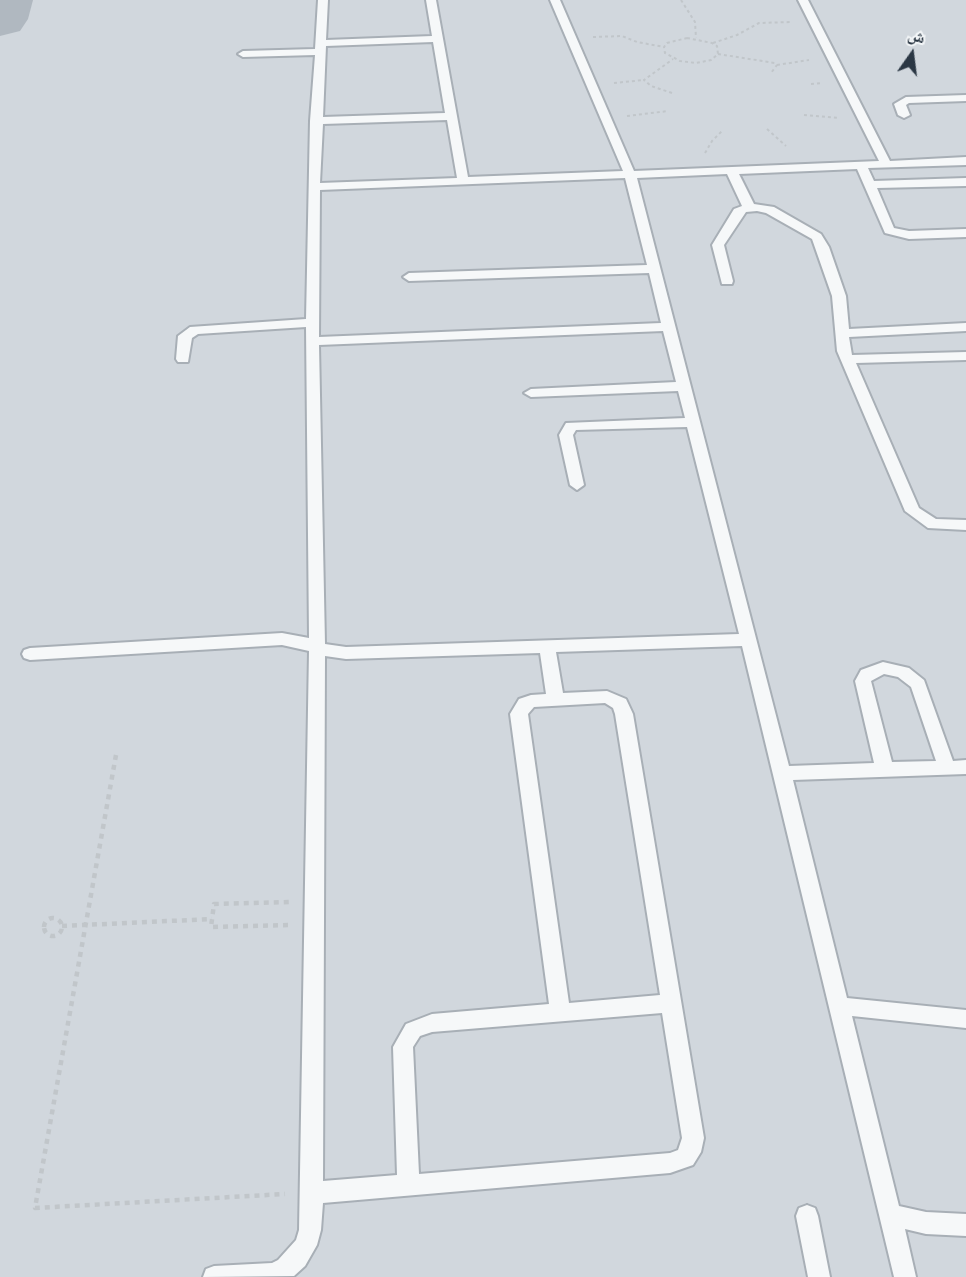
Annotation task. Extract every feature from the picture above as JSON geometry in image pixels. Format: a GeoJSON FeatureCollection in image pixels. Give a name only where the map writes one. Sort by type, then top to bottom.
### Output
{"type":"FeatureCollection","features":[{"type":"Feature","properties":{"kind":"lane"},"geometry":{"type":"LineString","coordinates":[[214,1277],[272,1274],[286,1268],[306,1245],[310,1230],[317,648],[312,323],[316,121],[323,0]]}},
{"type":"Feature","properties":{"kind":"lane"},"geometry":{"type":"LineString","coordinates":[[431,0],[463,181]]}},
{"type":"Feature","properties":{"kind":"lane"},"geometry":{"type":"LineString","coordinates":[[555,0],[630,174],[782,773],[905,1277]]}},
{"type":"Feature","properties":{"kind":"lane"},"geometry":{"type":"LineString","coordinates":[[803,0],[886,164]]}},
{"type":"Feature","properties":{"kind":"lane"},"geometry":{"type":"LineString","coordinates":[[243,54],[438,39]]}},
{"type":"Feature","properties":{"kind":"lane"},"geometry":{"type":"LineString","coordinates":[[904,115],[900,104],[906,100],[966,98]]}},
{"type":"Feature","properties":{"kind":"lane"},"geometry":{"type":"LineString","coordinates":[[316,121],[452,116]]}},
{"type":"Feature","properties":{"kind":"lane"},"geometry":{"type":"LineString","coordinates":[[314,187],[966,161]]}},
{"type":"Feature","properties":{"kind":"lane"},"geometry":{"type":"LineString","coordinates":[[861,165],[886,227],[894,233],[909,235],[966,233]]}},
{"type":"Feature","properties":{"kind":"lane"},"geometry":{"type":"LineString","coordinates":[[730,170],[749,207]]}},
{"type":"Feature","properties":{"kind":"lane"},"geometry":{"type":"LineString","coordinates":[[869,185],[966,182]]}},
{"type":"Feature","properties":{"kind":"lane"},"geometry":{"type":"LineString","coordinates":[[727,281],[718,251],[719,240],[738,212],[749,207],[770,210],[810,232],[821,242],[839,296],[841,333],[847,359],[913,511],[933,524],[966,525]]}},
{"type":"Feature","properties":{"kind":"lane"},"geometry":{"type":"LineString","coordinates":[[409,277],[655,269]]}},
{"type":"Feature","properties":{"kind":"lane"},"geometry":{"type":"LineString","coordinates":[[183,359],[185,336],[195,330],[312,323]]}},
{"type":"Feature","properties":{"kind":"lane"},"geometry":{"type":"LineString","coordinates":[[312,341],[670,327]]}},
{"type":"Feature","properties":{"kind":"lane"},"geometry":{"type":"LineString","coordinates":[[841,333],[966,327]]}},
{"type":"Feature","properties":{"kind":"lane"},"geometry":{"type":"LineString","coordinates":[[847,359],[966,356]]}},
{"type":"Feature","properties":{"kind":"lane"},"geometry":{"type":"LineString","coordinates":[[531,393],[684,386]]}},
{"type":"Feature","properties":{"kind":"lane"},"geometry":{"type":"LineString","coordinates":[[577,485],[566,435],[571,426],[693,422]]}},
{"type":"Feature","properties":{"kind":"lane"},"geometry":{"type":"LineString","coordinates":[[30,654],[282,639],[306,642],[317,648],[346,653],[748,640]]}},
{"type":"Feature","properties":{"kind":"lane"},"geometry":{"type":"LineString","coordinates":[[547,647],[555,699]]}},
{"type":"Feature","properties":{"kind":"lane"},"geometry":{"type":"LineString","coordinates":[[885,770],[863,681],[867,674],[883,668],[903,672],[918,684],[947,768]]}},
{"type":"Feature","properties":{"kind":"lane"},"geometry":{"type":"LineString","coordinates":[[312,1193],[670,1163],[685,1158],[690,1152],[693,1138],[623,709],[607,697],[531,701],[525,704],[519,714],[560,1012]]}},
{"type":"Feature","properties":{"kind":"lane"},"geometry":{"type":"LineString","coordinates":[[782,773],[966,767]]}},
{"type":"Feature","properties":{"kind":"lane"},"geometry":{"type":"LineString","coordinates":[[408,1185],[403,1047],[407,1038],[422,1025],[671,1004]]}},
{"type":"Feature","properties":{"kind":"lane"},"geometry":{"type":"LineString","coordinates":[[839,1006],[966,1019]]}},
{"type":"Feature","properties":{"kind":"lane"},"geometry":{"type":"LineString","coordinates":[[890,1215],[926,1223],[966,1225]]}},
{"type":"Feature","properties":{"kind":"lane"},"geometry":{"type":"LineString","coordinates":[[807,1216],[819,1277]]}},
{"type":"Feature","properties":{"kind":"path"},"geometry":{"type":"LineString","coordinates":[[681,0],[696,22],[696,38]]}},
{"type":"Feature","properties":{"kind":"path"},"geometry":{"type":"LineString","coordinates":[[712,43],[759,23],[814,22]]}},
{"type":"Feature","properties":{"kind":"path"},"geometry":{"type":"LineString","coordinates":[[572,38],[615,35],[664,47],[679,39],[696,38],[717,46],[718,54]]}},
{"type":"Feature","properties":{"kind":"path"},"geometry":{"type":"LineString","coordinates":[[664,47],[665,53],[673,59],[688,63],[704,62],[718,54],[765,60],[777,65],[800,61],[834,61]]}},
{"type":"Feature","properties":{"kind":"path"},"geometry":{"type":"LineString","coordinates":[[592,85],[644,80],[673,59]]}},
{"type":"Feature","properties":{"kind":"path"},"geometry":{"type":"LineString","coordinates":[[771,73],[777,65]]}},
{"type":"Feature","properties":{"kind":"path"},"geometry":{"type":"LineString","coordinates":[[644,80],[651,86],[672,93]]}},
{"type":"Feature","properties":{"kind":"path"},"geometry":{"type":"LineString","coordinates":[[606,118],[668,111]]}},
{"type":"Feature","properties":{"kind":"path"},"geometry":{"type":"LineString","coordinates":[[804,115],[864,120]]}},
{"type":"Feature","properties":{"kind":"path"},"geometry":{"type":"LineString","coordinates":[[116,755],[35,1208],[312,1193]]}},
{"type":"Feature","properties":{"kind":"path"},"geometry":{"type":"LineString","coordinates":[[315,902],[214,904],[211,927],[315,924]]}},
{"type":"Feature","properties":{"kind":"path"},"geometry":{"type":"LineString","coordinates":[[62,926],[212,919]]}},
{"type":"Feature","properties":{"kind":"shaded area"},"geometry":{"type":"Polygon","coordinates":[[[0,0],[966,0],[966,1277],[0,1277],[0,0]]]}},
{"type":"Feature","properties":{"kind":"taxiway"},"geometry":{"type":"LineString","coordinates":[[0,19],[6,0]]}}]}
